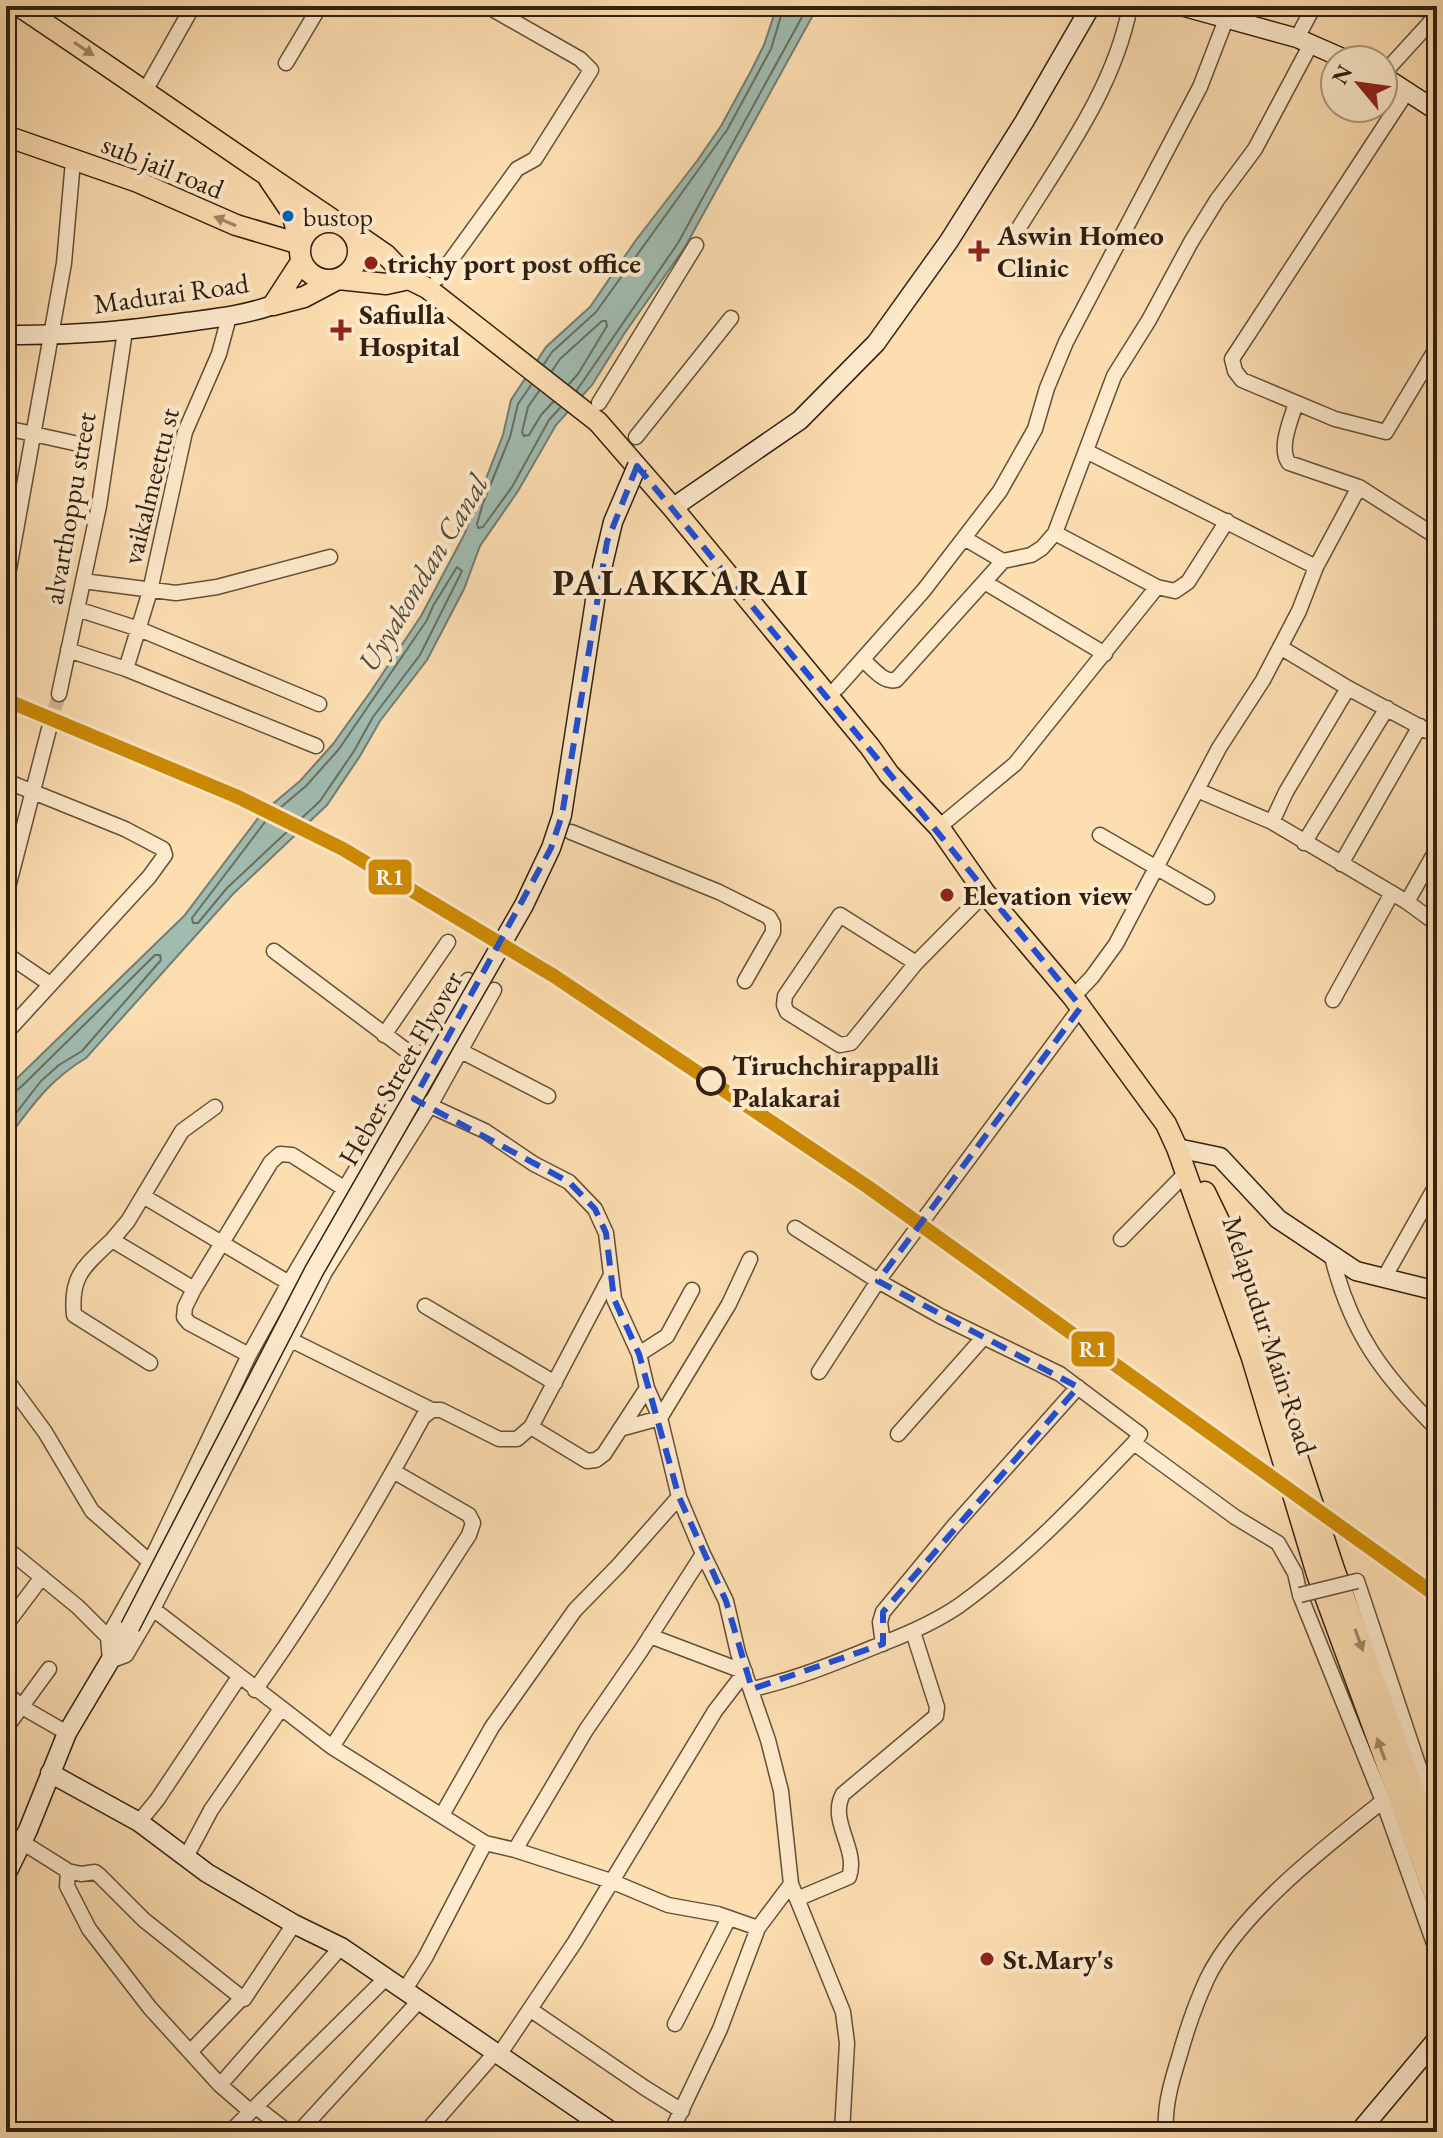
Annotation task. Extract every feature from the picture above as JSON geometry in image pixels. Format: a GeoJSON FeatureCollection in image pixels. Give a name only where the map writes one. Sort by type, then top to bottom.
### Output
{"type":"FeatureCollection","features":[{"type":"Feature","properties":{"kind":"main road"},"geometry":{"type":"LineString","coordinates":[[19,6],[424,282]]}},
{"type":"Feature","properties":{"kind":"main road","name":"sub jail road"},"geometry":{"type":"LineString","coordinates":[[6,136],[138,182],[300,253]]}},
{"type":"Feature","properties":{"kind":"main road"},"geometry":{"type":"LineString","coordinates":[[269,179],[292,213],[300,253],[312,276],[386,284],[424,282]]}},
{"type":"Feature","properties":{"kind":"main road"},"geometry":{"type":"LineString","coordinates":[[273,305],[310,228],[318,223],[343,226],[358,248],[353,267],[338,279]]}},
{"type":"Feature","properties":{"kind":"main road","name":"Madurai Road"},"geometry":{"type":"LineString","coordinates":[[273,305],[304,297],[338,279]]}},
{"type":"Feature","properties":{"kind":"main road","name":"Melapudur Main Road"},"geometry":{"type":"LineString","coordinates":[[424,282],[598,422],[637,466],[889,774],[939,827],[985,893],[1077,1002],[1166,1124],[1252,1358],[1317,1574],[1437,1901]]}},
{"type":"Feature","properties":{"kind":"main road","name":"Melapudur Main Road"},"geometry":{"type":"LineString","coordinates":[[1177,1148],[1199,1181],[1221,1225],[1334,1569],[1437,1855]]}},
{"type":"Feature","properties":{"kind":"street"},"geometry":{"type":"LineString","coordinates":[[145,91],[193,6]]}},
{"type":"Feature","properties":{"kind":"street"},"geometry":{"type":"LineString","coordinates":[[286,63],[320,6]]}},
{"type":"Feature","properties":{"kind":"street"},"geometry":{"type":"LineString","coordinates":[[424,282],[517,169],[535,159],[591,70],[580,59],[487,6]]}},
{"type":"Feature","properties":{"kind":"street"},"geometry":{"type":"LineString","coordinates":[[681,502],[800,420],[876,343],[974,201],[1091,6]]}},
{"type":"Feature","properties":{"kind":"street"},"geometry":{"type":"LineString","coordinates":[[1012,239],[1084,122],[1109,73],[1127,25],[1130,6]]}},
{"type":"Feature","properties":{"kind":"street"},"geometry":{"type":"LineString","coordinates":[[1181,6],[1227,17],[1319,48]]}},
{"type":"Feature","properties":{"kind":"street"},"geometry":{"type":"LineString","coordinates":[[863,660],[882,677],[896,680],[1003,561],[1031,555],[1055,533],[1114,376],[1217,200],[1255,149],[1304,41],[1314,6]]}},
{"type":"Feature","properties":{"kind":"street"},"geometry":{"type":"LineString","coordinates":[[1399,57],[1436,16],[1420,6]]}},
{"type":"Feature","properties":{"kind":"street"},"geometry":{"type":"LineString","coordinates":[[837,688],[924,590],[1000,491],[1035,429],[1047,388],[1066,342],[1200,87],[1227,17]]}},
{"type":"Feature","properties":{"kind":"street"},"geometry":{"type":"LineString","coordinates":[[1399,85],[1437,111]]}},
{"type":"Feature","properties":{"kind":"street"},"geometry":{"type":"LineString","coordinates":[[1408,90],[1232,359],[1235,371],[1242,380],[1335,419],[1386,432],[1437,347]]}},
{"type":"Feature","properties":{"kind":"street"},"geometry":{"type":"LineString","coordinates":[[6,586],[64,263],[73,161]]}},
{"type":"Feature","properties":{"kind":"street"},"geometry":{"type":"LineString","coordinates":[[599,403],[696,245]]}},
{"type":"Feature","properties":{"kind":"street","name":"Madurai Road"},"geometry":{"type":"LineString","coordinates":[[6,335],[50,336],[125,331],[229,317],[273,305]]}},
{"type":"Feature","properties":{"kind":"street","name":"vaikalmeettu st"},"geometry":{"type":"LineString","coordinates":[[126,669],[150,591],[185,432],[219,354],[229,317]]}},
{"type":"Feature","properties":{"kind":"street"},"geometry":{"type":"LineString","coordinates":[[636,437],[731,318]]}},
{"type":"Feature","properties":{"kind":"street","name":"alvarthoppu street"},"geometry":{"type":"LineString","coordinates":[[59,694],[99,506],[125,331]]}},
{"type":"Feature","properties":{"kind":"street"},"geometry":{"type":"LineString","coordinates":[[1296,403],[1284,448],[1284,456],[1289,463],[1359,487],[1437,537]]}},
{"type":"Feature","properties":{"kind":"street"},"geometry":{"type":"LineString","coordinates":[[6,428],[74,443]]}},
{"type":"Feature","properties":{"kind":"street"},"geometry":{"type":"LineString","coordinates":[[1086,451],[1316,567]]}},
{"type":"Feature","properties":{"kind":"street","name":"Heber Street Flyover"},"geometry":{"type":"LineString","coordinates":[[6,1875],[14,1838],[50,1773],[67,1733],[130,1627],[314,1271],[467,1008],[524,905],[551,848],[562,815],[607,542],[637,466]]}},
{"type":"Feature","properties":{"kind":"street"},"geometry":{"type":"LineString","coordinates":[[819,1372],[878,1281],[1116,944],[1219,748],[1263,680],[1299,611],[1316,567],[1359,487]]}},
{"type":"Feature","properties":{"kind":"street"},"geometry":{"type":"LineString","coordinates":[[1055,533],[1157,587],[1175,591],[1188,582],[1227,521]]}},
{"type":"Feature","properties":{"kind":"street"},"geometry":{"type":"LineString","coordinates":[[964,538],[1003,561]]}},
{"type":"Feature","properties":{"kind":"street"},"geometry":{"type":"LineString","coordinates":[[83,581],[176,593],[217,587],[330,557]]}},
{"type":"Feature","properties":{"kind":"street"},"geometry":{"type":"LineString","coordinates":[[986,583],[1105,654]]}},
{"type":"Feature","properties":{"kind":"street"},"geometry":{"type":"LineString","coordinates":[[939,827],[1015,764],[1157,587]]}},
{"type":"Feature","properties":{"kind":"street"},"geometry":{"type":"LineString","coordinates":[[77,609],[139,629],[319,704]]}},
{"type":"Feature","properties":{"kind":"street"},"geometry":{"type":"LineString","coordinates":[[1280,647],[1437,736]]}},
{"type":"Feature","properties":{"kind":"street"},"geometry":{"type":"LineString","coordinates":[[68,650],[126,669],[316,746]]}},
{"type":"Feature","properties":{"kind":"street"},"geometry":{"type":"LineString","coordinates":[[1272,822],[1286,792],[1348,688]]}},
{"type":"Feature","properties":{"kind":"street"},"geometry":{"type":"LineString","coordinates":[[1304,843],[1387,708]]}},
{"type":"Feature","properties":{"kind":"street"},"geometry":{"type":"LineString","coordinates":[[1341,864],[1420,726]]}},
{"type":"Feature","properties":{"kind":"street"},"geometry":{"type":"LineString","coordinates":[[6,895],[49,729]]}},
{"type":"Feature","properties":{"kind":"street"},"geometry":{"type":"LineString","coordinates":[[6,781],[125,829],[163,849],[165,855],[156,869],[6,1033]]}},
{"type":"Feature","properties":{"kind":"street"},"geometry":{"type":"LineString","coordinates":[[1197,790],[1272,822],[1436,922]]}},
{"type":"Feature","properties":{"kind":"street"},"geometry":{"type":"LineString","coordinates":[[571,832],[719,892],[769,917],[773,932],[745,981]]}},
{"type":"Feature","properties":{"kind":"street"},"geometry":{"type":"LineString","coordinates":[[1100,835],[1207,897]]}},
{"type":"Feature","properties":{"kind":"street"},"geometry":{"type":"LineString","coordinates":[[1407,902],[1437,849]]}},
{"type":"Feature","properties":{"kind":"street"},"geometry":{"type":"LineString","coordinates":[[916,963],[840,915],[785,996],[784,1005],[787,1012],[840,1045],[851,1043],[916,963],[985,893]]}},
{"type":"Feature","properties":{"kind":"street"},"geometry":{"type":"LineString","coordinates":[[1333,1000],[1392,893]]}},
{"type":"Feature","properties":{"kind":"street"},"geometry":{"type":"LineString","coordinates":[[384,1035],[448,942]]}},
{"type":"Feature","properties":{"kind":"street"},"geometry":{"type":"LineString","coordinates":[[274,951],[419,1060]]}},
{"type":"Feature","properties":{"kind":"street"},"geometry":{"type":"LineString","coordinates":[[6,954],[50,984]]}},
{"type":"Feature","properties":{"kind":"street"},"geometry":{"type":"LineString","coordinates":[[468,980],[249,1355],[150,1562],[108,1637],[110,1661],[126,1655],[153,1609],[325,1272],[431,1104],[494,990]]}},
{"type":"Feature","properties":{"kind":"street"},"geometry":{"type":"LineString","coordinates":[[459,1050],[548,1096]]}},
{"type":"Feature","properties":{"kind":"street"},"geometry":{"type":"LineString","coordinates":[[400,1094],[431,1104],[485,1131],[534,1164],[569,1182],[595,1209],[606,1233],[614,1299],[639,1354],[647,1388],[660,1418],[679,1497],[726,1601],[781,1791],[791,1884],[843,2012],[847,2043],[842,2132]]}},
{"type":"Feature","properties":{"kind":"street"},"geometry":{"type":"LineString","coordinates":[[150,1363],[74,1315],[72,1290],[85,1266],[112,1240],[143,1196],[182,1131],[215,1107]]}},
{"type":"Feature","properties":{"kind":"street"},"geometry":{"type":"LineString","coordinates":[[1177,1148],[1220,1157],[1278,1219],[1356,1271],[1437,1291]]}},
{"type":"Feature","properties":{"kind":"street"},"geometry":{"type":"LineString","coordinates":[[249,1355],[189,1323],[184,1317],[185,1307],[194,1289],[271,1162],[280,1154],[292,1155],[345,1189]]}},
{"type":"Feature","properties":{"kind":"street"},"geometry":{"type":"LineString","coordinates":[[1121,1239],[1186,1173]]}},
{"type":"Feature","properties":{"kind":"street"},"geometry":{"type":"LineString","coordinates":[[1384,1278],[1437,1184]]}},
{"type":"Feature","properties":{"kind":"street"},"geometry":{"type":"LineString","coordinates":[[143,1196],[289,1283]]}},
{"type":"Feature","properties":{"kind":"street"},"geometry":{"type":"LineString","coordinates":[[752,1689],[796,1679],[913,1632],[959,1606],[1053,1528],[1140,1434],[1043,1365],[983,1338],[878,1281],[795,1228]]}},
{"type":"Feature","properties":{"kind":"street"},"geometry":{"type":"LineString","coordinates":[[112,1240],[194,1289]]}},
{"type":"Feature","properties":{"kind":"street"},"geometry":{"type":"LineString","coordinates":[[1332,1257],[1341,1293],[1363,1340],[1396,1389],[1437,1429]]}},
{"type":"Feature","properties":{"kind":"street"},"geometry":{"type":"LineString","coordinates":[[620,1429],[660,1418],[729,1304],[750,1259]]}},
{"type":"Feature","properties":{"kind":"street"},"geometry":{"type":"LineString","coordinates":[[289,1339],[432,1410],[441,1410],[499,1439],[517,1439],[531,1427],[610,1277]]}},
{"type":"Feature","properties":{"kind":"street"},"geometry":{"type":"LineString","coordinates":[[639,1354],[667,1336],[692,1290]]}},
{"type":"Feature","properties":{"kind":"street"},"geometry":{"type":"LineString","coordinates":[[425,1306],[555,1383]]}},
{"type":"Feature","properties":{"kind":"street"},"geometry":{"type":"LineString","coordinates":[[898,1434],[983,1338]]}},
{"type":"Feature","properties":{"kind":"street"},"geometry":{"type":"LineString","coordinates":[[7,1384],[45,1432],[92,1511],[150,1562]]}},
{"type":"Feature","properties":{"kind":"street"},"geometry":{"type":"LineString","coordinates":[[883,1644],[880,1622],[883,1612],[953,1527],[1078,1387]]}},
{"type":"Feature","properties":{"kind":"street"},"geometry":{"type":"LineString","coordinates":[[531,1427],[587,1461],[596,1460],[604,1454],[647,1388]]}},
{"type":"Feature","properties":{"kind":"street"},"geometry":{"type":"LineString","coordinates":[[255,1690],[293,1637],[423,1417],[432,1410]]}},
{"type":"Feature","properties":{"kind":"street"},"geometry":{"type":"LineString","coordinates":[[1134,1443],[1235,1517],[1278,1543],[1295,1573],[1300,1595],[1383,1801],[1437,1952]]}},
{"type":"Feature","properties":{"kind":"street"},"geometry":{"type":"LineString","coordinates":[[332,1747],[419,1615],[469,1535],[473,1523],[469,1515],[393,1471]]}},
{"type":"Feature","properties":{"kind":"street"},"geometry":{"type":"LineString","coordinates":[[442,1815],[492,1727],[575,1610],[679,1497]]}},
{"type":"Feature","properties":{"kind":"street"},"geometry":{"type":"LineString","coordinates":[[6,1548],[108,1637]]}},
{"type":"Feature","properties":{"kind":"street"},"geometry":{"type":"LineString","coordinates":[[515,1850],[578,1743],[703,1554]]}},
{"type":"Feature","properties":{"kind":"street"},"geometry":{"type":"LineString","coordinates":[[6,1625],[42,1577]]}},
{"type":"Feature","properties":{"kind":"street"},"geometry":{"type":"LineString","coordinates":[[1300,1595],[1357,1581],[1437,1821]]}},
{"type":"Feature","properties":{"kind":"street"},"geometry":{"type":"LineString","coordinates":[[153,1609],[280,1710],[332,1747],[485,1843],[611,1881],[668,1905],[729,1918],[758,1928]]}},
{"type":"Feature","properties":{"kind":"street"},"geometry":{"type":"LineString","coordinates":[[797,1899],[849,1877],[851,1856],[838,1810],[843,1794],[936,1716],[937,1707],[913,1632]]}},
{"type":"Feature","properties":{"kind":"street"},"geometry":{"type":"LineString","coordinates":[[650,1636],[745,1672]]}},
{"type":"Feature","properties":{"kind":"street"},"geometry":{"type":"LineString","coordinates":[[6,1728],[49,1669]]}},
{"type":"Feature","properties":{"kind":"street"},"geometry":{"type":"LineString","coordinates":[[426,2132],[497,2054],[531,2010],[715,1711],[745,1672]]}},
{"type":"Feature","properties":{"kind":"street"},"geometry":{"type":"LineString","coordinates":[[139,1822],[239,1677]]}},
{"type":"Feature","properties":{"kind":"street"},"geometry":{"type":"LineString","coordinates":[[6,1693],[22,1707],[67,1733]]}},
{"type":"Feature","properties":{"kind":"street"},"geometry":{"type":"LineString","coordinates":[[186,1857],[211,1810],[280,1710]]}},
{"type":"Feature","properties":{"kind":"street"},"geometry":{"type":"LineString","coordinates":[[50,1773],[139,1822],[207,1873],[294,1924],[341,1947],[612,2132]]}},
{"type":"Feature","properties":{"kind":"street"},"geometry":{"type":"LineString","coordinates":[[1166,2132],[1168,2092],[1188,2025],[1208,1978],[1228,1945],[1293,1876],[1383,1801]]}},
{"type":"Feature","properties":{"kind":"street"},"geometry":{"type":"LineString","coordinates":[[14,1838],[68,1871],[81,1874],[95,1872],[144,1920],[242,1998]]}},
{"type":"Feature","properties":{"kind":"street"},"geometry":{"type":"LineString","coordinates":[[299,2132],[411,1996],[425,1958],[485,1843]]}},
{"type":"Feature","properties":{"kind":"street"},"geometry":{"type":"LineString","coordinates":[[68,1871],[67,1886],[89,1929],[150,2008],[220,2085],[288,2132]]}},
{"type":"Feature","properties":{"kind":"street"},"geometry":{"type":"LineString","coordinates":[[671,2132],[720,2029],[758,1928],[791,1884]]}},
{"type":"Feature","properties":{"kind":"street"},"geometry":{"type":"LineString","coordinates":[[675,2024],[729,1918]]}},
{"type":"Feature","properties":{"kind":"street"},"geometry":{"type":"LineString","coordinates":[[190,2052],[244,1999],[294,1924]]}},
{"type":"Feature","properties":{"kind":"street"},"geometry":{"type":"LineString","coordinates":[[220,2085],[341,1947]]}},
{"type":"Feature","properties":{"kind":"street"},"geometry":{"type":"LineString","coordinates":[[230,2132],[385,1979]]}},
{"type":"Feature","properties":{"kind":"street"},"geometry":{"type":"LineString","coordinates":[[531,2010],[682,2111]]}},
{"type":"Feature","properties":{"kind":"street"},"geometry":{"type":"LineString","coordinates":[[1359,2132],[1437,2039]]}},
{"type":"Feature","properties":{"kind":"highlighted area"},"geometry":{"type":"Polygon","coordinates":[[[637,466],[1081,1007],[878,1281],[1078,1387],[883,1612],[883,1644],[752,1689],[726,1601],[679,1497],[639,1354],[614,1299],[606,1233],[595,1209],[569,1182],[414,1099],[551,848],[562,815],[607,542],[637,466]]]}},
{"type":"Feature","properties":{"kind":"water"},"geometry":{"type":"Polygon","coordinates":[[[777,6],[818,6],[685,247],[592,385],[556,425],[518,491],[480,546],[464,589],[427,660],[380,721],[327,805],[233,894],[86,1058],[42,1094],[6,1140],[6,1089],[184,916],[262,813],[300,781],[333,744],[371,691],[421,616],[464,535],[503,435],[511,400],[546,347],[590,307],[721,126],[764,45],[777,6]]]}},
{"type":"Feature","properties":{"kind":"tunnel"},"geometry":{"type":"LineString","coordinates":[[49,729],[59,694]]}},
{"type":"Feature","properties":{"kind":"transit line","name":"R1"},"geometry":{"type":"LineString","coordinates":[[6,700],[238,797],[343,849],[554,976],[868,1187],[1437,1596]]}},
{"type":"Feature","properties":{"kind":"place","name":"bustop"},"geometry":{"type":"Point","coordinates":[288,216]}},
{"type":"Feature","properties":{"kind":"place","name":"Aswin Homeo Clinic"},"geometry":{"type":"Point","coordinates":[979,251]}},
{"type":"Feature","properties":{"kind":"place","name":"trichy port post office"},"geometry":{"type":"Point","coordinates":[371,263]}},
{"type":"Feature","properties":{"kind":"place","name":"Safiulla Hospital"},"geometry":{"type":"Point","coordinates":[341,330]}},
{"type":"Feature","properties":{"kind":"place","name":"Elevation view"},"geometry":{"type":"Point","coordinates":[947,895]}},
{"type":"Feature","properties":{"kind":"place","name":"Tiruchchirappalli Palakarai"},"geometry":{"type":"Point","coordinates":[711,1081]}},
{"type":"Feature","properties":{"kind":"place","name":"St.Mary's"},"geometry":{"type":"Point","coordinates":[987,1959]}},
{"type":"Feature","properties":{"kind":"district","name":"PALAKKARAI"},"geometry":{"type":"Point","coordinates":[681,582]}},
{"type":"Feature","properties":{"kind":"water label","name":"Uyyakondan Canal"},"geometry":{"type":"Point","coordinates":[423,573]}}]}
